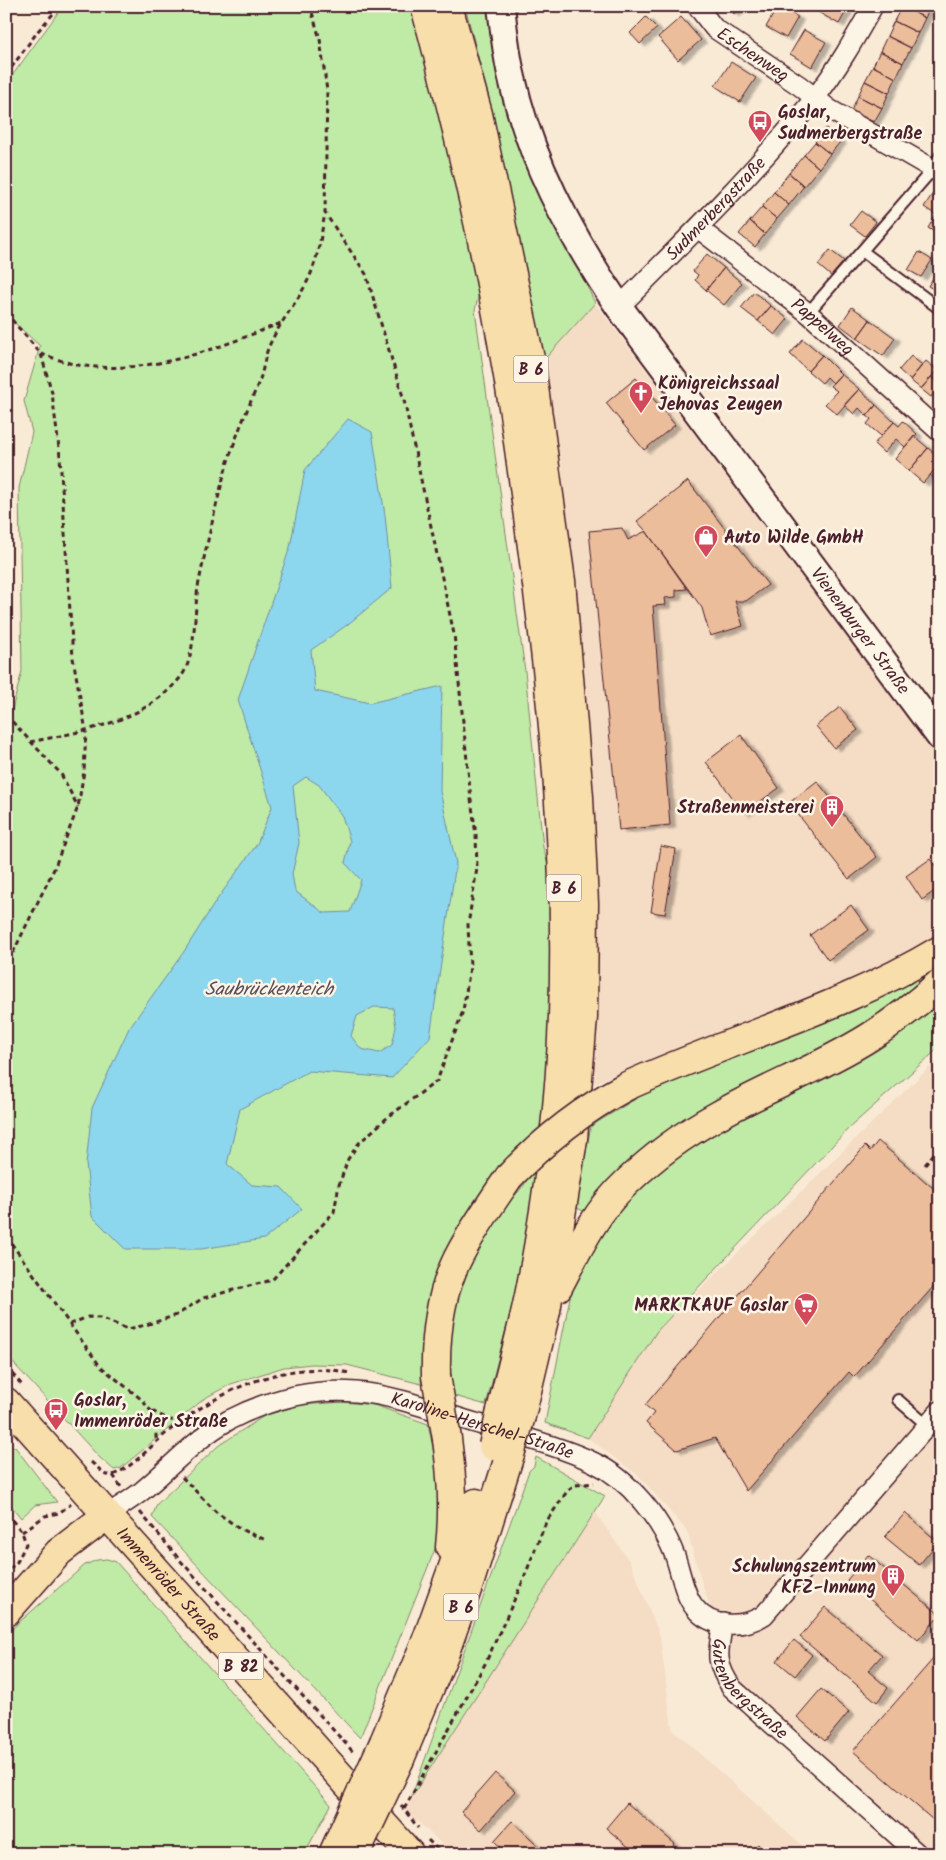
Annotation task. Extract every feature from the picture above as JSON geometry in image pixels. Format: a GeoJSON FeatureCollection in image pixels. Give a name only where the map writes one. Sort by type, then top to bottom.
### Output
{"type":"FeatureCollection","features":[{"type":"Feature","properties":{"kind":"main road","name":"B 6"},"geometry":{"type":"LineString","coordinates":[[425,6],[469,180],[508,378],[539,598],[560,800],[564,896],[563,1016],[557,1096],[550,1163],[511,1414]]}},
{"type":"Feature","properties":{"kind":"main road","name":"B 6"},"geometry":{"type":"LineString","coordinates":[[333,1854],[392,1750],[448,1643],[470,1581],[511,1414],[546,1311],[573,1139],[583,1017],[584,904],[577,768],[561,581],[530,359],[478,114],[448,6]]}},
{"type":"Feature","properties":{"kind":"main road"},"geometry":{"type":"LineString","coordinates":[[443,1598],[453,1515],[452,1482],[447,1439],[436,1376],[435,1353],[437,1332],[449,1279],[460,1254],[473,1230],[509,1178],[551,1136],[570,1121],[627,1086],[674,1065],[830,1005],[898,974],[940,950]]}},
{"type":"Feature","properties":{"kind":"main road"},"geometry":{"type":"LineString","coordinates":[[546,1311],[584,1237],[603,1209],[624,1184],[665,1148],[717,1115],[797,1076],[868,1038],[919,1002],[940,983]]}},
{"type":"Feature","properties":{"kind":"main road","name":"Immenröder Straße"},"geometry":{"type":"LineString","coordinates":[[16,1395],[85,1492],[110,1520],[418,1840]]}},
{"type":"Feature","properties":{"kind":"main road","name":"B 6"},"geometry":{"type":"LineString","coordinates":[[355,1854],[474,1510],[502,1448]]}},
{"type":"Feature","properties":{"kind":"main road"},"geometry":{"type":"LineString","coordinates":[[14,1603],[59,1552],[110,1520]]}},
{"type":"Feature","properties":{"kind":"street","name":"Vienenburger Straße"},"geometry":{"type":"LineString","coordinates":[[501,6],[512,78],[532,145],[559,209],[592,267],[914,714],[940,737]]}},
{"type":"Feature","properties":{"kind":"street","name":"Eschenweg"},"geometry":{"type":"LineString","coordinates":[[697,6],[714,28],[800,86],[829,109],[937,166]]}},
{"type":"Feature","properties":{"kind":"street","name":"Sudmerbergstraße"},"geometry":{"type":"LineString","coordinates":[[619,307],[751,172],[814,98],[846,52],[873,6]]}},
{"type":"Feature","properties":{"kind":"street","name":"Pappelweg"},"geometry":{"type":"LineString","coordinates":[[698,228],[808,314],[940,432]]}},
{"type":"Feature","properties":{"kind":"street","name":"Karoline-Herschel-Straße"},"geometry":{"type":"LineString","coordinates":[[110,1520],[133,1503],[148,1497],[172,1465],[204,1437],[227,1422],[249,1411],[292,1396],[332,1391],[357,1392],[424,1408],[540,1443],[591,1461],[606,1469],[627,1487],[658,1523],[670,1544],[695,1609],[713,1622],[723,1623]]}},
{"type":"Feature","properties":{"kind":"street","name":"Gutenbergstraße"},"geometry":{"type":"LineString","coordinates":[[918,1854],[732,1688],[723,1674],[719,1662],[718,1648],[723,1623],[749,1622],[764,1615],[940,1411]]}},
{"type":"Feature","properties":{"kind":"lane"},"geometry":{"type":"LineString","coordinates":[[808,314],[937,166]]}},
{"type":"Feature","properties":{"kind":"lane"},"geometry":{"type":"LineString","coordinates":[[862,251],[940,309]]}},
{"type":"Feature","properties":{"kind":"lane"},"geometry":{"type":"LineString","coordinates":[[898,1400],[928,1426]]}},
{"type":"Feature","properties":{"kind":"path"},"geometry":{"type":"LineString","coordinates":[[6,75],[38,31],[60,6]]}},
{"type":"Feature","properties":{"kind":"path"},"geometry":{"type":"LineString","coordinates":[[30,742],[86,731],[110,724],[152,703],[170,690],[188,666],[198,586],[222,482],[237,434],[261,376],[269,345],[281,323],[294,307],[308,280],[315,260],[325,213],[327,91],[320,40],[310,6]]}},
{"type":"Feature","properties":{"kind":"path"},"geometry":{"type":"LineString","coordinates":[[70,1324],[88,1318],[100,1318],[128,1328],[146,1325],[177,1315],[203,1298],[272,1280],[334,1212],[339,1185],[348,1159],[358,1143],[388,1117],[437,1081],[463,1011],[470,967],[468,925],[477,868],[476,835],[454,634],[404,400],[366,274],[325,213]]}},
{"type":"Feature","properties":{"kind":"path"},"geometry":{"type":"LineString","coordinates":[[6,313],[41,354],[52,393],[56,422],[73,658],[86,731],[84,771],[78,808],[54,869],[6,967]]}},
{"type":"Feature","properties":{"kind":"path"},"geometry":{"type":"LineString","coordinates":[[41,354],[84,366],[142,367],[216,349],[281,323]]}},
{"type":"Feature","properties":{"kind":"path"},"geometry":{"type":"LineString","coordinates":[[6,715],[61,774],[78,808]]}},
{"type":"Feature","properties":{"kind":"path"},"geometry":{"type":"LineString","coordinates":[[925,1165],[940,1146]]}},
{"type":"Feature","properties":{"kind":"path"},"geometry":{"type":"LineString","coordinates":[[6,1236],[100,1366],[141,1399],[152,1411],[170,1420],[182,1421]]}},
{"type":"Feature","properties":{"kind":"path"},"geometry":{"type":"LineString","coordinates":[[6,1367],[16,1395]]}},
{"type":"Feature","properties":{"kind":"path"},"geometry":{"type":"LineString","coordinates":[[152,1411],[156,1442]]}},
{"type":"Feature","properties":{"kind":"path"},"geometry":{"type":"LineString","coordinates":[[87,1459],[106,1475]]}},
{"type":"Feature","properties":{"kind":"path"},"geometry":{"type":"LineString","coordinates":[[172,1465],[216,1512],[242,1530],[266,1540]]}},
{"type":"Feature","properties":{"kind":"path"},"geometry":{"type":"LineString","coordinates":[[404,1809],[484,1664],[522,1583],[546,1522],[568,1490],[575,1486],[589,1483],[601,1483],[606,1469]]}},
{"type":"Feature","properties":{"kind":"path"},"geometry":{"type":"LineString","coordinates":[[22,1532],[46,1516],[59,1513],[106,1475],[113,1475],[179,1560],[358,1758]]}},
{"type":"Feature","properties":{"kind":"path"},"geometry":{"type":"LineString","coordinates":[[6,1513],[22,1532],[26,1544],[18,1562],[6,1572]]}},
{"type":"Feature","properties":{"kind":"path"},"geometry":{"type":"LineString","coordinates":[[398,1802],[404,1809],[418,1840],[442,1854]]}},
{"type":"Feature","properties":{"kind":"shaded area"},"geometry":{"type":"Polygon","coordinates":[[[595,303],[940,760],[940,931],[915,950],[783,1011],[632,1066],[594,1084],[596,970],[595,844],[582,650],[561,461],[543,361],[595,303]]]}},
{"type":"Feature","properties":{"kind":"shaded area"},"geometry":{"type":"Polygon","coordinates":[[[940,1057],[940,1854],[933,1854],[735,1677],[703,1586],[687,1531],[639,1476],[588,1438],[657,1331],[940,1057]]]}},
{"type":"Feature","properties":{"kind":"shaded area"},"geometry":{"type":"Polygon","coordinates":[[[595,1512],[631,1564],[660,1636],[672,1729],[812,1854],[453,1854],[404,1809],[595,1512]]]}},
{"type":"Feature","properties":{"kind":"green space"},"geometry":{"type":"Polygon","coordinates":[[[63,6],[415,6],[480,289],[475,310],[525,671],[543,847],[552,879],[552,984],[544,1124],[518,1283],[486,1405],[451,1395],[445,1362],[455,1290],[490,1224],[525,1184],[518,1147],[488,1181],[447,1251],[434,1282],[425,1322],[421,1384],[347,1365],[312,1364],[284,1367],[231,1384],[205,1398],[121,1468],[114,1470],[99,1457],[6,1355],[6,733],[22,671],[19,488],[32,432],[24,401],[40,346],[6,315],[6,84],[63,6]]]}},
{"type":"Feature","properties":{"kind":"green space"},"geometry":{"type":"Polygon","coordinates":[[[465,6],[488,6],[490,34],[525,158],[595,303],[543,361],[494,119],[465,6]]]}},
{"type":"Feature","properties":{"kind":"green space"},"geometry":{"type":"Polygon","coordinates":[[[940,962],[940,974],[878,1023],[687,1118],[650,1144],[609,1184],[587,1213],[575,1207],[591,1126],[647,1092],[854,1011],[906,984],[940,962]]]}},
{"type":"Feature","properties":{"kind":"green space"},"geometry":{"type":"Polygon","coordinates":[[[940,993],[940,1047],[849,1128],[657,1331],[588,1438],[545,1423],[570,1297],[590,1247],[616,1208],[658,1169],[735,1122],[873,1050],[940,993]]]}},
{"type":"Feature","properties":{"kind":"green space"},"geometry":{"type":"Polygon","coordinates":[[[344,1402],[374,1405],[428,1424],[439,1477],[439,1539],[360,1738],[152,1517],[157,1504],[218,1446],[264,1416],[300,1405],[344,1402]]]}},
{"type":"Feature","properties":{"kind":"green space"},"geometry":{"type":"Polygon","coordinates":[[[6,1445],[15,1447],[57,1502],[35,1505],[21,1518],[6,1499],[6,1445]]]}},
{"type":"Feature","properties":{"kind":"green space"},"geometry":{"type":"Polygon","coordinates":[[[536,1457],[605,1496],[411,1798],[529,1471],[534,1466],[536,1457]]]}},
{"type":"Feature","properties":{"kind":"green space"},"geometry":{"type":"Polygon","coordinates":[[[107,1559],[116,1562],[331,1805],[304,1854],[6,1854],[6,1636],[17,1624],[85,1565],[97,1560],[107,1559]]]}},
{"type":"Feature","properties":{"kind":"water","name":"Saubrückenteich"},"geometry":{"type":"Polygon","coordinates":[[[348,419],[372,432],[385,515],[392,588],[347,625],[311,650],[315,691],[370,703],[442,686],[440,791],[456,863],[430,1037],[392,1078],[309,1071],[240,1109],[227,1164],[252,1185],[281,1187],[302,1209],[264,1239],[201,1249],[125,1249],[92,1216],[86,1164],[92,1108],[129,1028],[257,844],[272,807],[238,700],[290,547],[305,470],[348,419]],[[306,777],[293,786],[299,843],[292,874],[295,891],[324,913],[350,912],[361,880],[345,863],[350,841],[342,816],[319,785],[306,777]],[[374,1007],[357,1016],[351,1036],[361,1049],[379,1053],[392,1045],[396,1027],[393,1008],[374,1007]]]}},
{"type":"Feature","properties":{"kind":"building"},"geometry":{"type":"Polygon","coordinates":[[[727,6],[743,6],[734,14],[727,6]]]}},
{"type":"Feature","properties":{"kind":"building"},"geometry":{"type":"Polygon","coordinates":[[[778,6],[798,17],[786,38],[766,27],[778,6]]]}},
{"type":"Feature","properties":{"kind":"building"},"geometry":{"type":"Polygon","coordinates":[[[822,6],[849,6],[839,24],[818,12],[822,6]]]}},
{"type":"Feature","properties":{"kind":"building"},"geometry":{"type":"Polygon","coordinates":[[[902,6],[925,18],[918,33],[894,21],[902,6]]]}},
{"type":"Feature","properties":{"kind":"building"},"geometry":{"type":"Polygon","coordinates":[[[902,6],[931,6],[925,18],[902,6]]]}},
{"type":"Feature","properties":{"kind":"building"},"geometry":{"type":"Polygon","coordinates":[[[646,17],[657,28],[640,44],[630,33],[646,17]]]}},
{"type":"Feature","properties":{"kind":"building"},"geometry":{"type":"Polygon","coordinates":[[[681,17],[701,40],[678,60],[658,37],[681,17]]]}},
{"type":"Feature","properties":{"kind":"building"},"geometry":{"type":"Polygon","coordinates":[[[894,21],[918,33],[911,48],[887,36],[894,21]]]}},
{"type":"Feature","properties":{"kind":"building"},"geometry":{"type":"Polygon","coordinates":[[[804,30],[826,42],[812,67],[790,54],[804,30]]]}},
{"type":"Feature","properties":{"kind":"building"},"geometry":{"type":"Polygon","coordinates":[[[887,36],[911,48],[903,63],[880,51],[887,36]]]}},
{"type":"Feature","properties":{"kind":"building"},"geometry":{"type":"Polygon","coordinates":[[[880,51],[903,63],[896,78],[873,66],[880,51]]]}},
{"type":"Feature","properties":{"kind":"building"},"geometry":{"type":"Polygon","coordinates":[[[731,62],[756,78],[740,102],[715,86],[731,62]]]}},
{"type":"Feature","properties":{"kind":"building"},"geometry":{"type":"Polygon","coordinates":[[[873,66],[896,78],[889,93],[865,81],[873,66]]]}},
{"type":"Feature","properties":{"kind":"building"},"geometry":{"type":"Polygon","coordinates":[[[865,81],[889,93],[882,108],[858,96],[865,81]]]}},
{"type":"Feature","properties":{"kind":"building"},"geometry":{"type":"Polygon","coordinates":[[[858,96],[882,108],[874,122],[851,111],[858,96]]]}},
{"type":"Feature","properties":{"kind":"building"},"geometry":{"type":"Polygon","coordinates":[[[826,128],[841,141],[830,154],[815,142],[826,128]]]}},
{"type":"Feature","properties":{"kind":"building"},"geometry":{"type":"Polygon","coordinates":[[[815,142],[830,154],[819,168],[804,155],[815,142]]]}},
{"type":"Feature","properties":{"kind":"building"},"geometry":{"type":"Polygon","coordinates":[[[804,155],[819,168],[804,186],[789,173],[804,155]]]}},
{"type":"Feature","properties":{"kind":"building"},"geometry":{"type":"Polygon","coordinates":[[[789,173],[804,186],[789,205],[774,192],[789,173]]]}},
{"type":"Feature","properties":{"kind":"building"},"geometry":{"type":"Polygon","coordinates":[[[935,190],[940,193],[940,221],[933,231],[928,228],[936,215],[924,207],[935,190]]]}},
{"type":"Feature","properties":{"kind":"building"},"geometry":{"type":"Polygon","coordinates":[[[774,192],[789,205],[777,219],[762,207],[774,192]]]}},
{"type":"Feature","properties":{"kind":"building"},"geometry":{"type":"Polygon","coordinates":[[[762,207],[777,219],[765,234],[750,221],[762,207]]]}},
{"type":"Feature","properties":{"kind":"building"},"geometry":{"type":"Polygon","coordinates":[[[861,211],[876,222],[865,236],[850,225],[861,211]]]}},
{"type":"Feature","properties":{"kind":"building"},"geometry":{"type":"Polygon","coordinates":[[[750,221],[765,234],[755,247],[739,234],[750,221]]]}},
{"type":"Feature","properties":{"kind":"building"},"geometry":{"type":"Polygon","coordinates":[[[940,221],[940,233],[939,234],[933,231],[940,221]]]}},
{"type":"Feature","properties":{"kind":"building"},"geometry":{"type":"Polygon","coordinates":[[[830,250],[844,261],[831,276],[818,265],[830,250]]]}},
{"type":"Feature","properties":{"kind":"building"},"geometry":{"type":"Polygon","coordinates":[[[919,252],[932,260],[921,277],[908,270],[919,252]]]}},
{"type":"Feature","properties":{"kind":"building"},"geometry":{"type":"Polygon","coordinates":[[[707,254],[724,268],[706,290],[695,280],[698,275],[693,271],[707,254]]]}},
{"type":"Feature","properties":{"kind":"building"},"geometry":{"type":"Polygon","coordinates":[[[724,268],[742,283],[724,305],[706,290],[724,268]]]}},
{"type":"Feature","properties":{"kind":"building"},"geometry":{"type":"Polygon","coordinates":[[[937,271],[940,273],[940,293],[928,286],[937,271]]]}},
{"type":"Feature","properties":{"kind":"building"},"geometry":{"type":"Polygon","coordinates":[[[754,292],[771,306],[758,321],[741,308],[754,292]]]}},
{"type":"Feature","properties":{"kind":"building"},"geometry":{"type":"Polygon","coordinates":[[[771,306],[788,319],[775,335],[758,321],[771,306]]]}},
{"type":"Feature","properties":{"kind":"building"},"geometry":{"type":"Polygon","coordinates":[[[852,307],[870,320],[857,338],[840,325],[852,307]]]}},
{"type":"Feature","properties":{"kind":"building"},"geometry":{"type":"Polygon","coordinates":[[[870,320],[895,338],[883,356],[857,338],[870,320]]]}},
{"type":"Feature","properties":{"kind":"building"},"geometry":{"type":"Polygon","coordinates":[[[803,339],[822,355],[808,371],[790,354],[803,339]]]}},
{"type":"Feature","properties":{"kind":"building"},"geometry":{"type":"Polygon","coordinates":[[[822,355],[841,374],[833,383],[827,377],[822,383],[808,371],[822,355]]]}},
{"type":"Feature","properties":{"kind":"building"},"geometry":{"type":"Polygon","coordinates":[[[911,356],[922,365],[910,380],[899,370],[911,356]]]}},
{"type":"Feature","properties":{"kind":"building"},"geometry":{"type":"Polygon","coordinates":[[[926,361],[937,370],[921,389],[910,380],[926,361]]]}},
{"type":"Feature","properties":{"kind":"building"},"geometry":{"type":"Polygon","coordinates":[[[841,374],[859,389],[837,414],[825,404],[837,391],[830,386],[841,374]]]}},
{"type":"Feature","properties":{"kind":"building"},"geometry":{"type":"Polygon","coordinates":[[[931,377],[940,385],[931,397],[921,389],[931,377]]]}},
{"type":"Feature","properties":{"kind":"building","name":"Königreichssaal Jehovas Zeugen"},"geometry":{"type":"Polygon","coordinates":[[[636,378],[675,425],[644,450],[606,403],[636,378]]]}},
{"type":"Feature","properties":{"kind":"building"},"geometry":{"type":"Polygon","coordinates":[[[859,389],[876,405],[867,416],[859,408],[854,414],[844,405],[859,389]]]}},
{"type":"Feature","properties":{"kind":"building"},"geometry":{"type":"Polygon","coordinates":[[[876,405],[894,422],[881,436],[867,424],[871,419],[867,416],[876,405]]]}},
{"type":"Feature","properties":{"kind":"building"},"geometry":{"type":"Polygon","coordinates":[[[903,421],[917,434],[905,447],[896,439],[884,453],[874,444],[894,422],[899,426],[903,421]]]}},
{"type":"Feature","properties":{"kind":"building"},"geometry":{"type":"Polygon","coordinates":[[[914,436],[928,448],[909,471],[895,459],[914,436]]]}},
{"type":"Feature","properties":{"kind":"building"},"geometry":{"type":"Polygon","coordinates":[[[928,448],[940,459],[940,464],[923,483],[909,471],[928,448]]]}},
{"type":"Feature","properties":{"kind":"building"},"geometry":{"type":"Polygon","coordinates":[[[940,464],[940,483],[930,475],[940,464]]]}},
{"type":"Feature","properties":{"kind":"building","name":"Auto Wilde GmbH"},"geometry":{"type":"Polygon","coordinates":[[[688,481],[768,585],[746,601],[735,601],[743,626],[710,636],[702,608],[637,521],[688,481]]]}},
{"type":"Feature","properties":{"kind":"building"},"geometry":{"type":"Polygon","coordinates":[[[622,528],[628,540],[646,531],[687,589],[676,590],[676,597],[665,598],[666,605],[653,606],[670,825],[619,830],[589,531],[622,528]]]}},
{"type":"Feature","properties":{"kind":"building"},"geometry":{"type":"Polygon","coordinates":[[[840,707],[858,730],[834,748],[816,726],[840,707]]]}},
{"type":"Feature","properties":{"kind":"building"},"geometry":{"type":"Polygon","coordinates":[[[741,735],[779,788],[744,813],[706,762],[741,735]]]}},
{"type":"Feature","properties":{"kind":"building","name":"Straßenmeisterei"},"geometry":{"type":"Polygon","coordinates":[[[817,781],[877,857],[849,879],[789,803],[817,781]]]}},
{"type":"Feature","properties":{"kind":"building"},"geometry":{"type":"Polygon","coordinates":[[[661,846],[676,849],[665,914],[651,912],[661,846]]]}},
{"type":"Feature","properties":{"kind":"building"},"geometry":{"type":"Polygon","coordinates":[[[930,859],[940,873],[940,887],[922,900],[906,876],[930,859]]]}},
{"type":"Feature","properties":{"kind":"building"},"geometry":{"type":"Polygon","coordinates":[[[851,905],[869,930],[828,960],[810,935],[851,905]]]}},
{"type":"Feature","properties":{"kind":"building","name":"MARKTKAUF Goslar"},"geometry":{"type":"Polygon","coordinates":[[[878,1141],[940,1194],[940,1279],[854,1377],[849,1372],[746,1491],[715,1438],[677,1450],[646,1423],[654,1413],[645,1405],[865,1146],[870,1151],[878,1141]]]}},
{"type":"Feature","properties":{"kind":"building"},"geometry":{"type":"Polygon","coordinates":[[[905,1513],[938,1542],[919,1565],[885,1537],[905,1513]]]}},
{"type":"Feature","properties":{"kind":"building","name":"Schulungszentrum KFZ-Innung"},"geometry":{"type":"Polygon","coordinates":[[[868,1555],[940,1615],[918,1640],[847,1580],[868,1555]]]}},
{"type":"Feature","properties":{"kind":"building"},"geometry":{"type":"Polygon","coordinates":[[[825,1607],[882,1655],[868,1671],[888,1688],[877,1702],[800,1637],[825,1607]]]}},
{"type":"Feature","properties":{"kind":"building"},"geometry":{"type":"Polygon","coordinates":[[[794,1640],[812,1655],[795,1676],[777,1661],[794,1640]]]}},
{"type":"Feature","properties":{"kind":"building"},"geometry":{"type":"Polygon","coordinates":[[[940,1651],[940,1826],[853,1751],[940,1651]]]}},
{"type":"Feature","properties":{"kind":"building"},"geometry":{"type":"Polygon","coordinates":[[[821,1689],[849,1712],[825,1741],[797,1717],[821,1689]]]}},
{"type":"Feature","properties":{"kind":"building"},"geometry":{"type":"Polygon","coordinates":[[[495,1773],[515,1791],[481,1830],[461,1812],[495,1773]]]}},
{"type":"Feature","properties":{"kind":"building"},"geometry":{"type":"Polygon","coordinates":[[[627,1803],[675,1844],[667,1854],[637,1854],[606,1828],[627,1803]]]}},
{"type":"Feature","properties":{"kind":"building"},"geometry":{"type":"Polygon","coordinates":[[[512,1821],[547,1854],[508,1854],[494,1841],[512,1821]]]}},
{"type":"Feature","properties":{"kind":"building"},"geometry":{"type":"Polygon","coordinates":[[[758,1844],[768,1854],[749,1854],[758,1844]]]}},
{"type":"Feature","properties":{"kind":"place","name":"Goslar, Sudmerbergstraße"},"geometry":{"type":"Point","coordinates":[760,143]}},
{"type":"Feature","properties":{"kind":"place","name":"Königreichssaal Jehovas Zeugen"},"geometry":{"type":"Point","coordinates":[641,414]}},
{"type":"Feature","properties":{"kind":"place","name":"Auto Wilde GmbH"},"geometry":{"type":"Point","coordinates":[706,558]}},
{"type":"Feature","properties":{"kind":"place","name":"Straßenmeisterei"},"geometry":{"type":"Point","coordinates":[832,828]}},
{"type":"Feature","properties":{"kind":"place","name":"MARKTKAUF Goslar"},"geometry":{"type":"Point","coordinates":[806,1326]}},
{"type":"Feature","properties":{"kind":"place","name":"Goslar, Immenröder Straße"},"geometry":{"type":"Point","coordinates":[56,1431]}},
{"type":"Feature","properties":{"kind":"place","name":"Schulungszentrum KFZ-Innung"},"geometry":{"type":"Point","coordinates":[893,1597]}}]}
